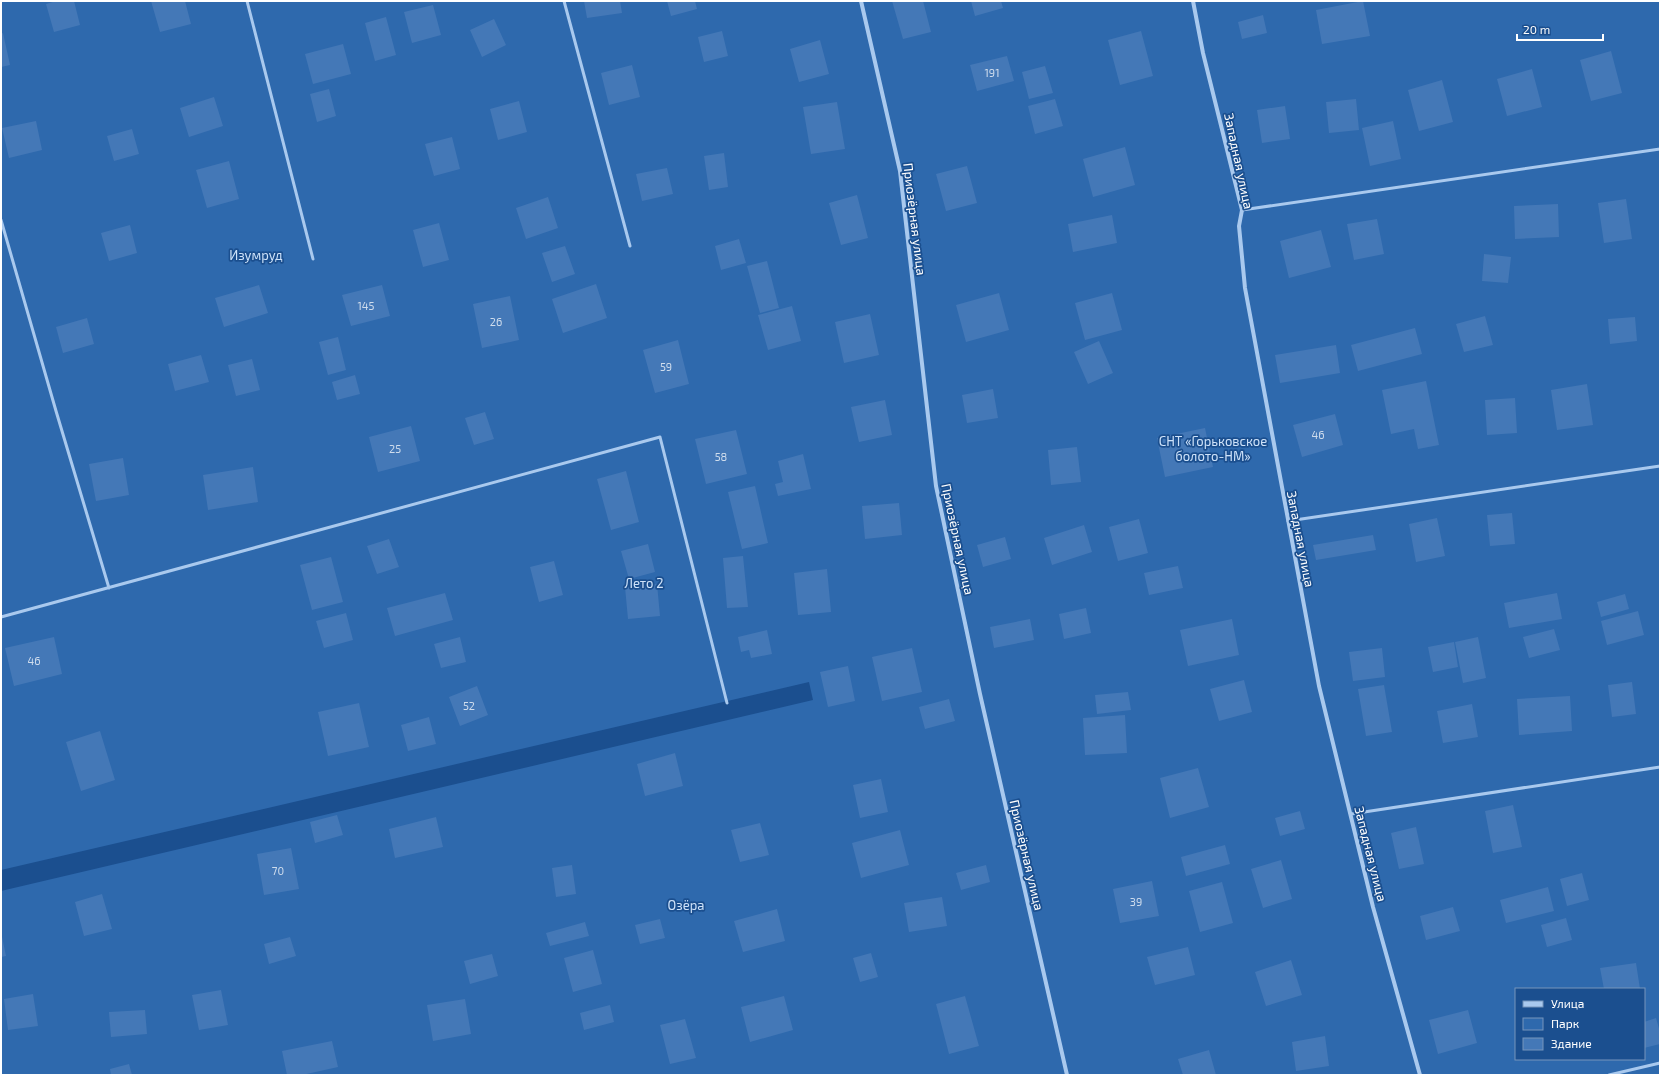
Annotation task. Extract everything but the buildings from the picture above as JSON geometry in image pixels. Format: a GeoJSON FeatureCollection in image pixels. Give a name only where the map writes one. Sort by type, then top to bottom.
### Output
{"type":"FeatureCollection","features":[{"type":"Feature","properties":{"kind":"street","name":"Приозёрная улица"},"geometry":{"type":"LineString","coordinates":[[861,1],[900,171],[936,486],[981,701],[1067,1075]]}},
{"type":"Feature","properties":{"kind":"street","name":"Западная улица"},"geometry":{"type":"LineString","coordinates":[[1193,1],[1203,53],[1242,210],[1239,226],[1245,288],[1319,686],[1373,907],[1420,1075]]}},
{"type":"Feature","properties":{"kind":"lane"},"geometry":{"type":"LineString","coordinates":[[248,1],[313,259]]}},
{"type":"Feature","properties":{"kind":"lane"},"geometry":{"type":"LineString","coordinates":[[564,1],[630,246]]}},
{"type":"Feature","properties":{"kind":"lane"},"geometry":{"type":"LineString","coordinates":[[1242,210],[1660,149]]}},
{"type":"Feature","properties":{"kind":"lane"},"geometry":{"type":"LineString","coordinates":[[1,220],[56,412],[109,588]]}},
{"type":"Feature","properties":{"kind":"lane"},"geometry":{"type":"LineString","coordinates":[[1,617],[660,437],[727,703]]}},
{"type":"Feature","properties":{"kind":"lane"},"geometry":{"type":"LineString","coordinates":[[1288,522],[1660,466]]}},
{"type":"Feature","properties":{"kind":"lane"},"geometry":{"type":"LineString","coordinates":[[1351,814],[1660,767]]}},
{"type":"Feature","properties":{"kind":"lane"},"geometry":{"type":"LineString","coordinates":[[1609,1075],[1660,1063]]}},
{"type":"Feature","properties":{"kind":"green space"},"geometry":{"type":"Polygon","coordinates":[[[1,1],[1660,1],[1660,1075],[1,1075],[1,891],[813,700],[809,682],[1,870],[1,1]]]}},
{"type":"Feature","properties":{"kind":"park label","name":"Изумруд"},"geometry":{"type":"Point","coordinates":[256,255]}},
{"type":"Feature","properties":{"kind":"park label","name":"СНТ «Горьковское болото-НМ»"},"geometry":{"type":"Point","coordinates":[1213,448]}},
{"type":"Feature","properties":{"kind":"park label","name":"Лето 2"},"geometry":{"type":"Point","coordinates":[644,583]}},
{"type":"Feature","properties":{"kind":"park label","name":"Озёра"},"geometry":{"type":"Point","coordinates":[686,905]}}]}
